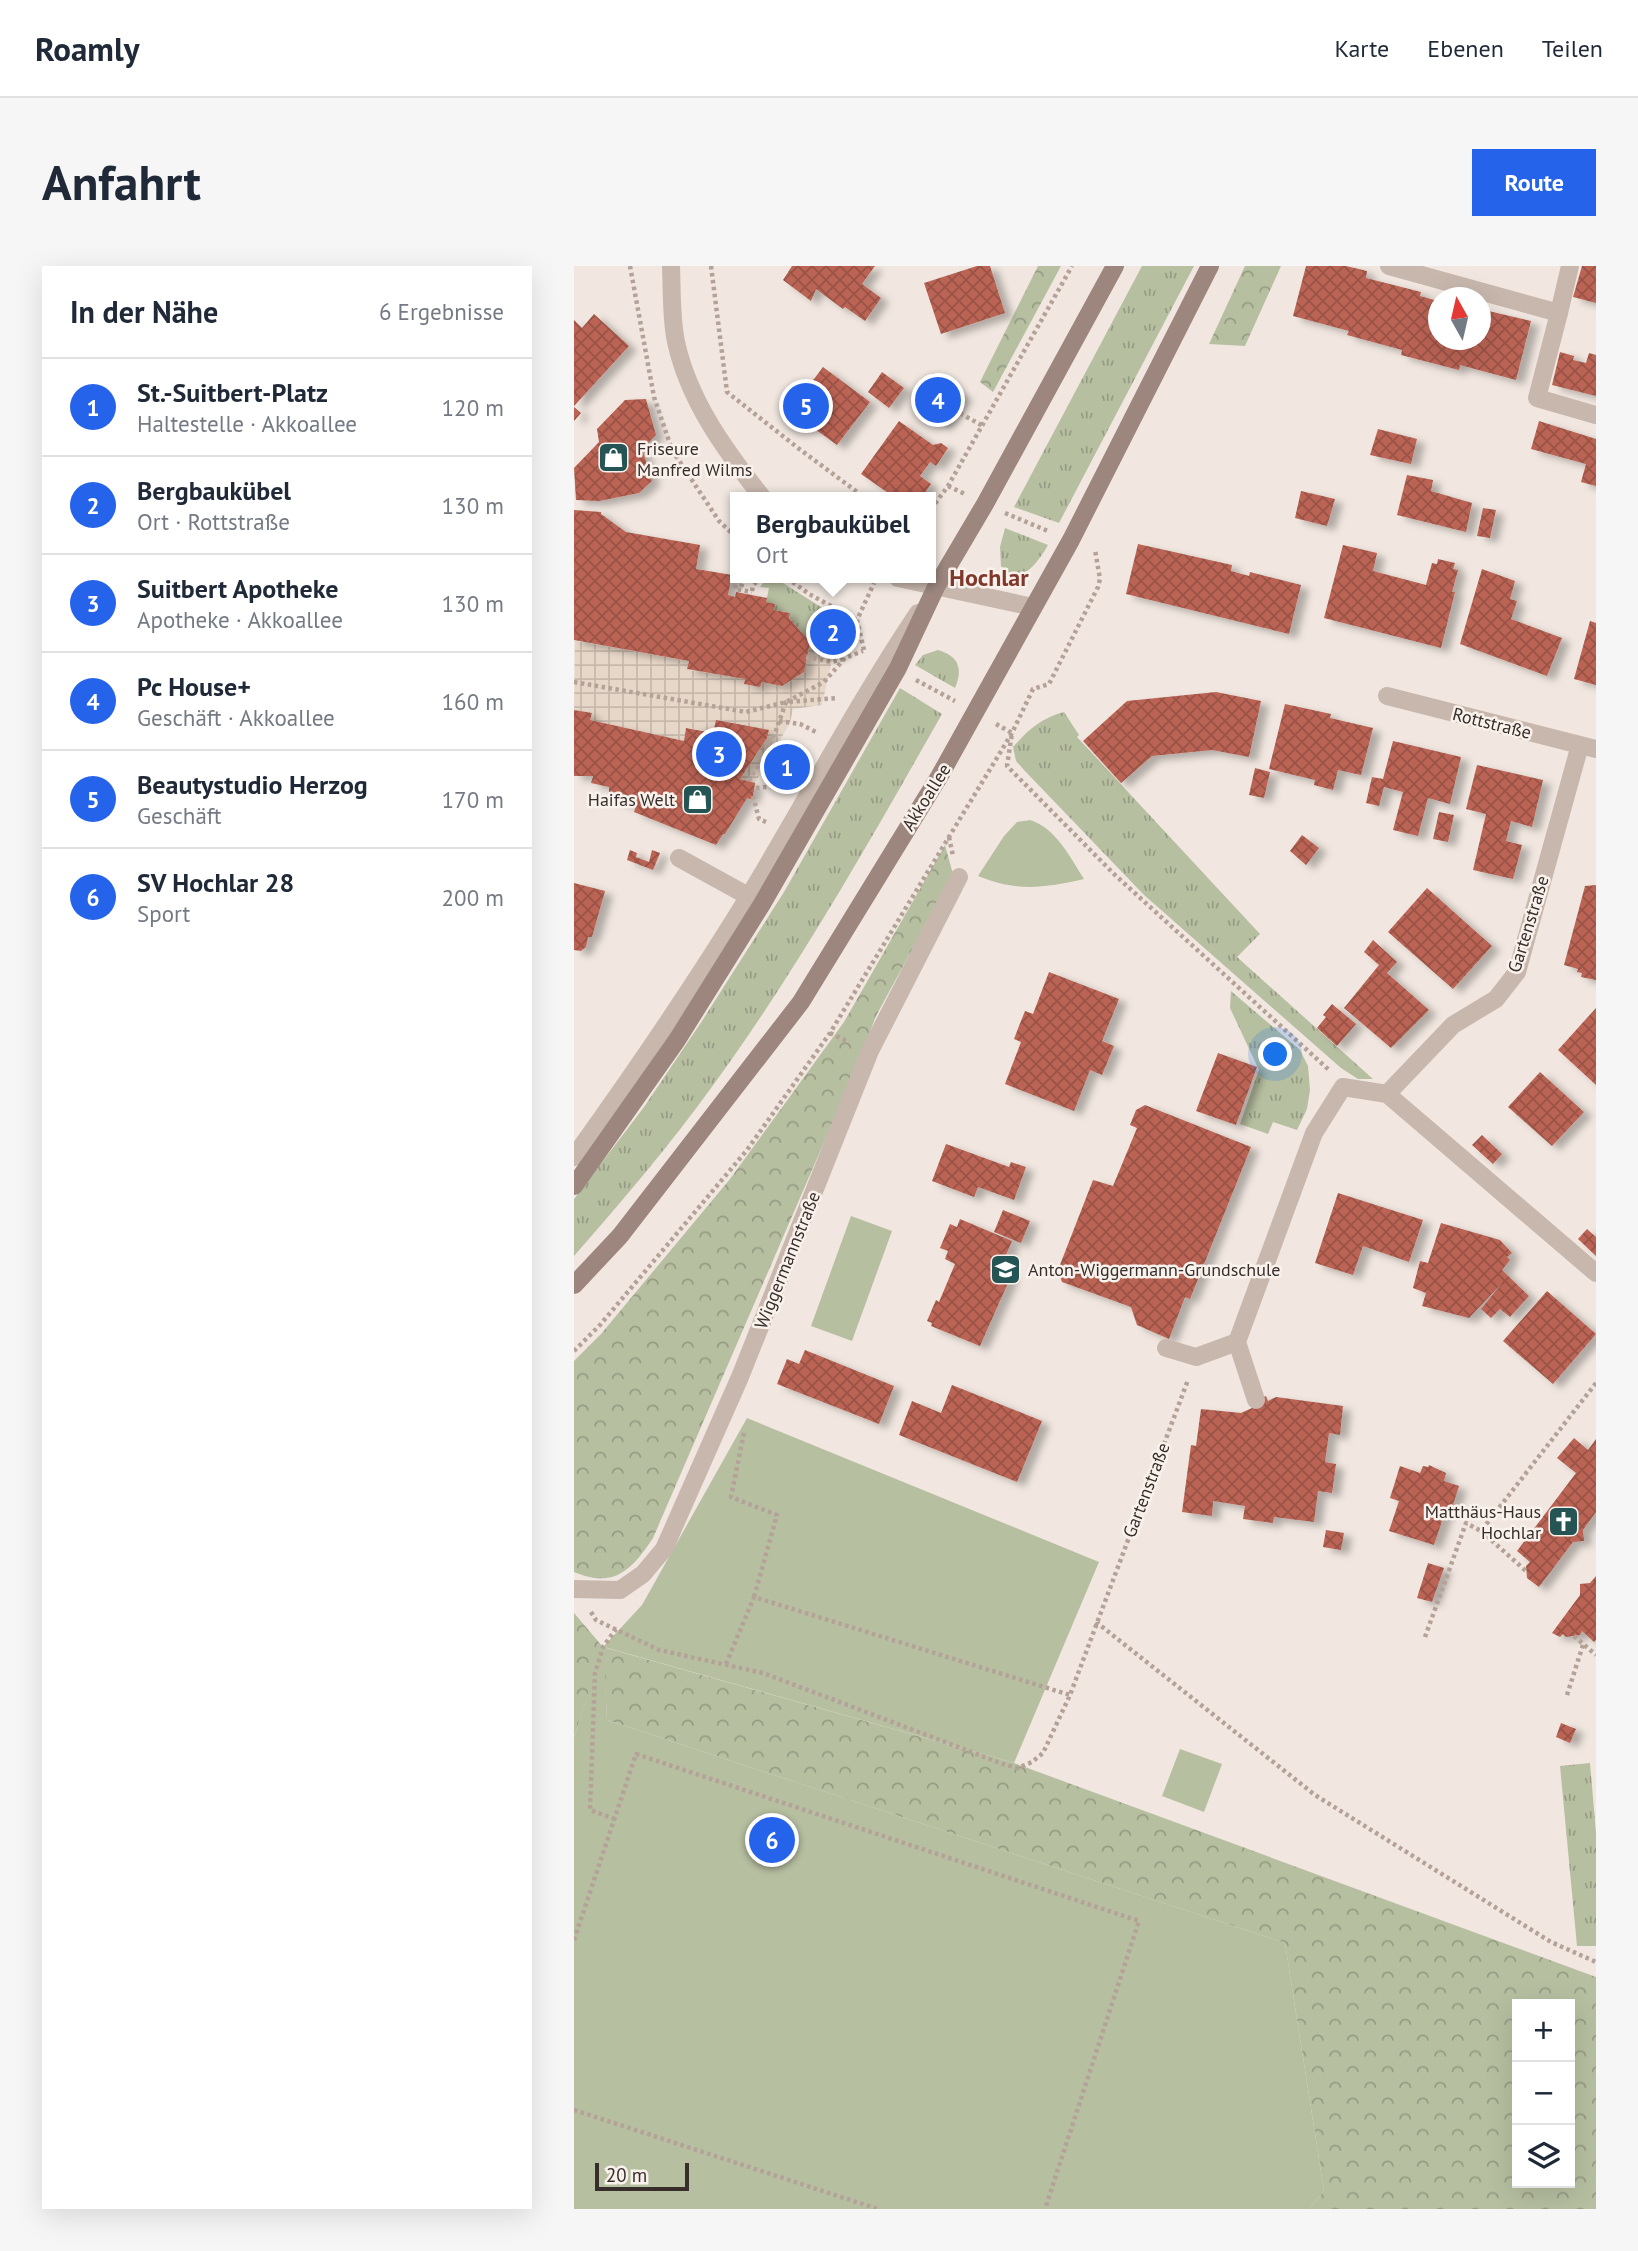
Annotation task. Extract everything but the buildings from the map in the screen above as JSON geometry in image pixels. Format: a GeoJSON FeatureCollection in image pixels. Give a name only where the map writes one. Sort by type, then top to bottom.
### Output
{"type":"FeatureCollection","features":[{"type":"Feature","properties":{"kind":"main road"},"geometry":{"type":"LineString","coordinates":[[574,1186],[677,1040],[756,900],[898,668],[936,587],[1115,266]]}},
{"type":"Feature","properties":{"kind":"main road","name":"Akkoallee"},"geometry":{"type":"LineString","coordinates":[[574,1285],[620,1236],[801,1002],[939,777],[1072,540],[1210,266]]}},
{"type":"Feature","properties":{"kind":"street"},"geometry":{"type":"LineString","coordinates":[[671,266],[675,341],[697,403],[730,456],[758,492]]}},
{"type":"Feature","properties":{"kind":"street"},"geometry":{"type":"LineString","coordinates":[[1388,266],[1559,313]]}},
{"type":"Feature","properties":{"kind":"street"},"geometry":{"type":"LineString","coordinates":[[1570,266],[1537,398],[1596,415]]}},
{"type":"Feature","properties":{"kind":"street"},"geometry":{"type":"LineString","coordinates":[[919,583],[1033,607]]}},
{"type":"Feature","properties":{"kind":"street"},"geometry":{"type":"LineString","coordinates":[[574,1157],[756,900],[886,661],[936,587]]}},
{"type":"Feature","properties":{"kind":"street","name":"Rottstraße"},"geometry":{"type":"LineString","coordinates":[[1387,696],[1588,747]]}},
{"type":"Feature","properties":{"kind":"street","name":"Gartenstraße"},"geometry":{"type":"LineString","coordinates":[[1387,1094],[1453,1026],[1496,999],[1517,972],[1588,747]]}},
{"type":"Feature","properties":{"kind":"street"},"geometry":{"type":"LineString","coordinates":[[680,858],[756,900]]}},
{"type":"Feature","properties":{"kind":"street","name":"Wiggermannstraße"},"geometry":{"type":"LineString","coordinates":[[575,1590],[620,1590],[643,1574],[664,1549],[761,1326],[870,1051],[959,877]]}},
{"type":"Feature","properties":{"kind":"street"},"geometry":{"type":"LineString","coordinates":[[1256,1400],[1237,1342],[1314,1133],[1343,1087],[1387,1094],[1596,1273]]}},
{"type":"Feature","properties":{"kind":"street"},"geometry":{"type":"LineString","coordinates":[[1166,1348],[1196,1357],[1237,1342]]}},
{"type":"Feature","properties":{"kind":"path"},"geometry":{"type":"LineString","coordinates":[[633,266],[653,397],[672,450],[707,505],[730,531]]}},
{"type":"Feature","properties":{"kind":"path"},"geometry":{"type":"LineString","coordinates":[[711,266],[727,392],[857,492]]}},
{"type":"Feature","properties":{"kind":"path"},"geometry":{"type":"LineString","coordinates":[[936,502],[983,426],[1072,266]]}},
{"type":"Feature","properties":{"kind":"path"},"geometry":{"type":"LineString","coordinates":[[954,410],[983,426]]}},
{"type":"Feature","properties":{"kind":"path"},"geometry":{"type":"LineString","coordinates":[[985,503],[1094,550]]}},
{"type":"Feature","properties":{"kind":"path"},"geometry":{"type":"LineString","coordinates":[[736,583],[735,589],[752,593],[756,583]]}},
{"type":"Feature","properties":{"kind":"path"},"geometry":{"type":"LineString","coordinates":[[741,587],[742,583]]}},
{"type":"Feature","properties":{"kind":"path"},"geometry":{"type":"LineString","coordinates":[[794,583],[857,620]]}},
{"type":"Feature","properties":{"kind":"path"},"geometry":{"type":"LineString","coordinates":[[806,657],[832,662],[864,651],[857,620],[874,583]]}},
{"type":"Feature","properties":{"kind":"path"},"geometry":{"type":"LineString","coordinates":[[748,781],[775,733],[786,702],[824,682],[845,658]]}},
{"type":"Feature","properties":{"kind":"path"},"geometry":{"type":"LineString","coordinates":[[898,668],[975,712]]}},
{"type":"Feature","properties":{"kind":"path"},"geometry":{"type":"LineString","coordinates":[[574,682],[746,712],[786,702],[839,698]]}},
{"type":"Feature","properties":{"kind":"path"},"geometry":{"type":"LineString","coordinates":[[779,722],[800,724],[819,733]]}},
{"type":"Feature","properties":{"kind":"path"},"geometry":{"type":"LineString","coordinates":[[1012,733],[1007,766],[1115,875],[1329,1070],[1343,1087]]}},
{"type":"Feature","properties":{"kind":"path"},"geometry":{"type":"LineString","coordinates":[[756,788],[784,784],[789,787]]}},
{"type":"Feature","properties":{"kind":"path"},"geometry":{"type":"LineString","coordinates":[[753,796],[759,819],[767,823]]}},
{"type":"Feature","properties":{"kind":"path"},"geometry":{"type":"LineString","coordinates":[[830,1033],[841,1039]]}},
{"type":"Feature","properties":{"kind":"path","name":"Gartenstraße"},"geometry":{"type":"LineString","coordinates":[[575,1590],[596,1620],[659,1650],[763,1672],[1017,1768],[1043,1754],[1070,1695],[1196,1357]]}},
{"type":"Feature","properties":{"kind":"path"},"geometry":{"type":"LineString","coordinates":[[1481,1531],[1596,1383]]}},
{"type":"Feature","properties":{"kind":"path"},"geometry":{"type":"LineString","coordinates":[[726,1664],[754,1597],[777,1515],[732,1497]]}},
{"type":"Feature","properties":{"kind":"path"},"geometry":{"type":"LineString","coordinates":[[1425,1637],[1465,1523],[1481,1531],[1526,1571]]}},
{"type":"Feature","properties":{"kind":"path"},"geometry":{"type":"LineString","coordinates":[[754,1597],[1070,1695]]}},
{"type":"Feature","properties":{"kind":"path"},"geometry":{"type":"LineString","coordinates":[[1097,1622],[1315,1795],[1550,1942],[1596,1962]]}},
{"type":"Feature","properties":{"kind":"path"},"geometry":{"type":"LineString","coordinates":[[615,1819],[590,1810],[595,1673],[603,1647],[616,1629]]}},
{"type":"Feature","properties":{"kind":"path"},"geometry":{"type":"LineString","coordinates":[[1574,1636],[1596,1655]]}},
{"type":"Feature","properties":{"kind":"path"},"geometry":{"type":"LineString","coordinates":[[1567,1695],[1583,1645]]}},
{"type":"Feature","properties":{"kind":"path"},"geometry":{"type":"LineString","coordinates":[[574,1940],[636,1754],[1139,1922],[1045,2209]]}},
{"type":"Feature","properties":{"kind":"path"},"geometry":{"type":"LineString","coordinates":[[574,2110],[878,2209]]}},
{"type":"Feature","properties":{"kind":"green space"},"geometry":{"type":"Polygon","coordinates":[[[1038,266],[1061,266],[993,392],[980,382],[1038,266]]]}},
{"type":"Feature","properties":{"kind":"green space"},"geometry":{"type":"Polygon","coordinates":[[[1142,266],[1194,266],[1059,523],[1014,507],[1142,266]]]}},
{"type":"Feature","properties":{"kind":"green space"},"geometry":{"type":"Polygon","coordinates":[[[1245,266],[1281,266],[1245,346],[1209,344],[1245,266]]]}},
{"type":"Feature","properties":{"kind":"green space"},"geometry":{"type":"Polygon","coordinates":[[[1005,528],[1048,545],[1034,565],[1021,574],[1008,573],[1001,566],[1000,547],[1005,528]]]}},
{"type":"Feature","properties":{"kind":"green space"},"geometry":{"type":"Polygon","coordinates":[[[763,583],[783,583],[840,619],[841,629],[835,646],[810,642],[789,618],[790,613],[774,610],[774,604],[766,602],[769,588],[760,587],[763,583]]]}},
{"type":"Feature","properties":{"kind":"green space"},"geometry":{"type":"Polygon","coordinates":[[[938,650],[951,656],[957,664],[959,675],[955,688],[915,665],[923,655],[938,650]]]}},
{"type":"Feature","properties":{"kind":"green space"},"geometry":{"type":"Polygon","coordinates":[[[900,688],[942,714],[833,902],[745,1040],[664,1150],[574,1256],[574,1199],[644,1107],[702,1021],[784,892],[900,688]]]}},
{"type":"Feature","properties":{"kind":"green space"},"geometry":{"type":"Polygon","coordinates":[[[1064,712],[1079,735],[1077,737],[1260,934],[1237,957],[1373,1079],[1358,1079],[1341,1068],[1144,895],[1016,761],[1013,747],[1024,735],[1035,725],[1064,712]]]}},
{"type":"Feature","properties":{"kind":"green space"},"geometry":{"type":"Polygon","coordinates":[[[1030,820],[1055,836],[1084,879],[1031,887],[1005,884],[978,876],[1004,836],[1017,822],[1030,820]]]}},
{"type":"Feature","properties":{"kind":"green space"},"geometry":{"type":"Polygon","coordinates":[[[945,845],[953,874],[876,1016],[857,1066],[653,1538],[637,1559],[621,1573],[600,1578],[574,1572],[574,1361],[601,1334],[730,1179],[844,1022],[945,845]]]}},
{"type":"Feature","properties":{"kind":"green space"},"geometry":{"type":"Polygon","coordinates":[[[1231,991],[1300,1050],[1308,1066],[1310,1090],[1307,1109],[1297,1130],[1273,1122],[1268,1134],[1240,1124],[1259,1070],[1230,1008],[1231,991]]]}},
{"type":"Feature","properties":{"kind":"green space"},"geometry":{"type":"Polygon","coordinates":[[[851,1216],[892,1231],[852,1341],[811,1326],[851,1216]]]}},
{"type":"Feature","properties":{"kind":"green space"},"geometry":{"type":"Polygon","coordinates":[[[747,1418],[1099,1562],[1014,1763],[604,1647],[607,1720],[1285,1943],[1324,2191],[1309,2209],[574,2209],[574,1737],[603,1647],[642,1605],[747,1418]]]}},
{"type":"Feature","properties":{"kind":"green space"},"geometry":{"type":"Polygon","coordinates":[[[574,1613],[603,1647],[1014,1763],[1596,1977],[1596,2209],[1309,2209],[1324,2191],[1285,1943],[607,1720],[603,1649],[574,1737],[574,1613]]]}},
{"type":"Feature","properties":{"kind":"green space"},"geometry":{"type":"Polygon","coordinates":[[[1180,1749],[1222,1764],[1204,1812],[1162,1796],[1180,1749]]]}},
{"type":"Feature","properties":{"kind":"green space"},"geometry":{"type":"Polygon","coordinates":[[[1590,1763],[1596,1833],[1596,1946],[1577,1946],[1560,1766],[1590,1763]]]}},
{"type":"Feature","properties":{"kind":"shaded area"},"geometry":{"type":"Polygon","coordinates":[[[575,641],[689,661],[688,670],[745,679],[744,684],[759,687],[760,682],[810,642],[835,646],[822,705],[793,709],[790,723],[755,783],[753,796],[747,799],[725,834],[711,828],[733,777],[740,779],[767,738],[686,728],[684,741],[590,720],[592,713],[574,710],[575,641]]]}},
{"type":"Feature","properties":{"kind":"place","name":"Pc House+"},"geometry":{"type":"Point","coordinates":[938,400]}},
{"type":"Feature","properties":{"kind":"place","name":"Beautystudio Herzog"},"geometry":{"type":"Point","coordinates":[806,406]}},
{"type":"Feature","properties":{"kind":"place","name":"Friseure Manfred Wilms"},"geometry":{"type":"Point","coordinates":[614,458]}},
{"type":"Feature","properties":{"kind":"place","name":"Bergbaukübel"},"geometry":{"type":"Point","coordinates":[833,632]}},
{"type":"Feature","properties":{"kind":"place","name":"Suitbert Apotheke"},"geometry":{"type":"Point","coordinates":[719,754]}},
{"type":"Feature","properties":{"kind":"place","name":"St.-Suitbert-Platz"},"geometry":{"type":"Point","coordinates":[787,767]}},
{"type":"Feature","properties":{"kind":"place","name":"Haifas Welt"},"geometry":{"type":"Point","coordinates":[698,799]}},
{"type":"Feature","properties":{"kind":"place","name":"Anton-Wiggermann-Grundschule"},"geometry":{"type":"Point","coordinates":[1005,1269]}},
{"type":"Feature","properties":{"kind":"place","name":"Matthäus-Haus Hochlar"},"geometry":{"type":"Point","coordinates":[1564,1521]}},
{"type":"Feature","properties":{"kind":"place","name":"SV Hochlar 28"},"geometry":{"type":"Point","coordinates":[772,1840]}},
{"type":"Feature","properties":{"kind":"district","name":"Hochlar"},"geometry":{"type":"Point","coordinates":[989,577]}}]}
